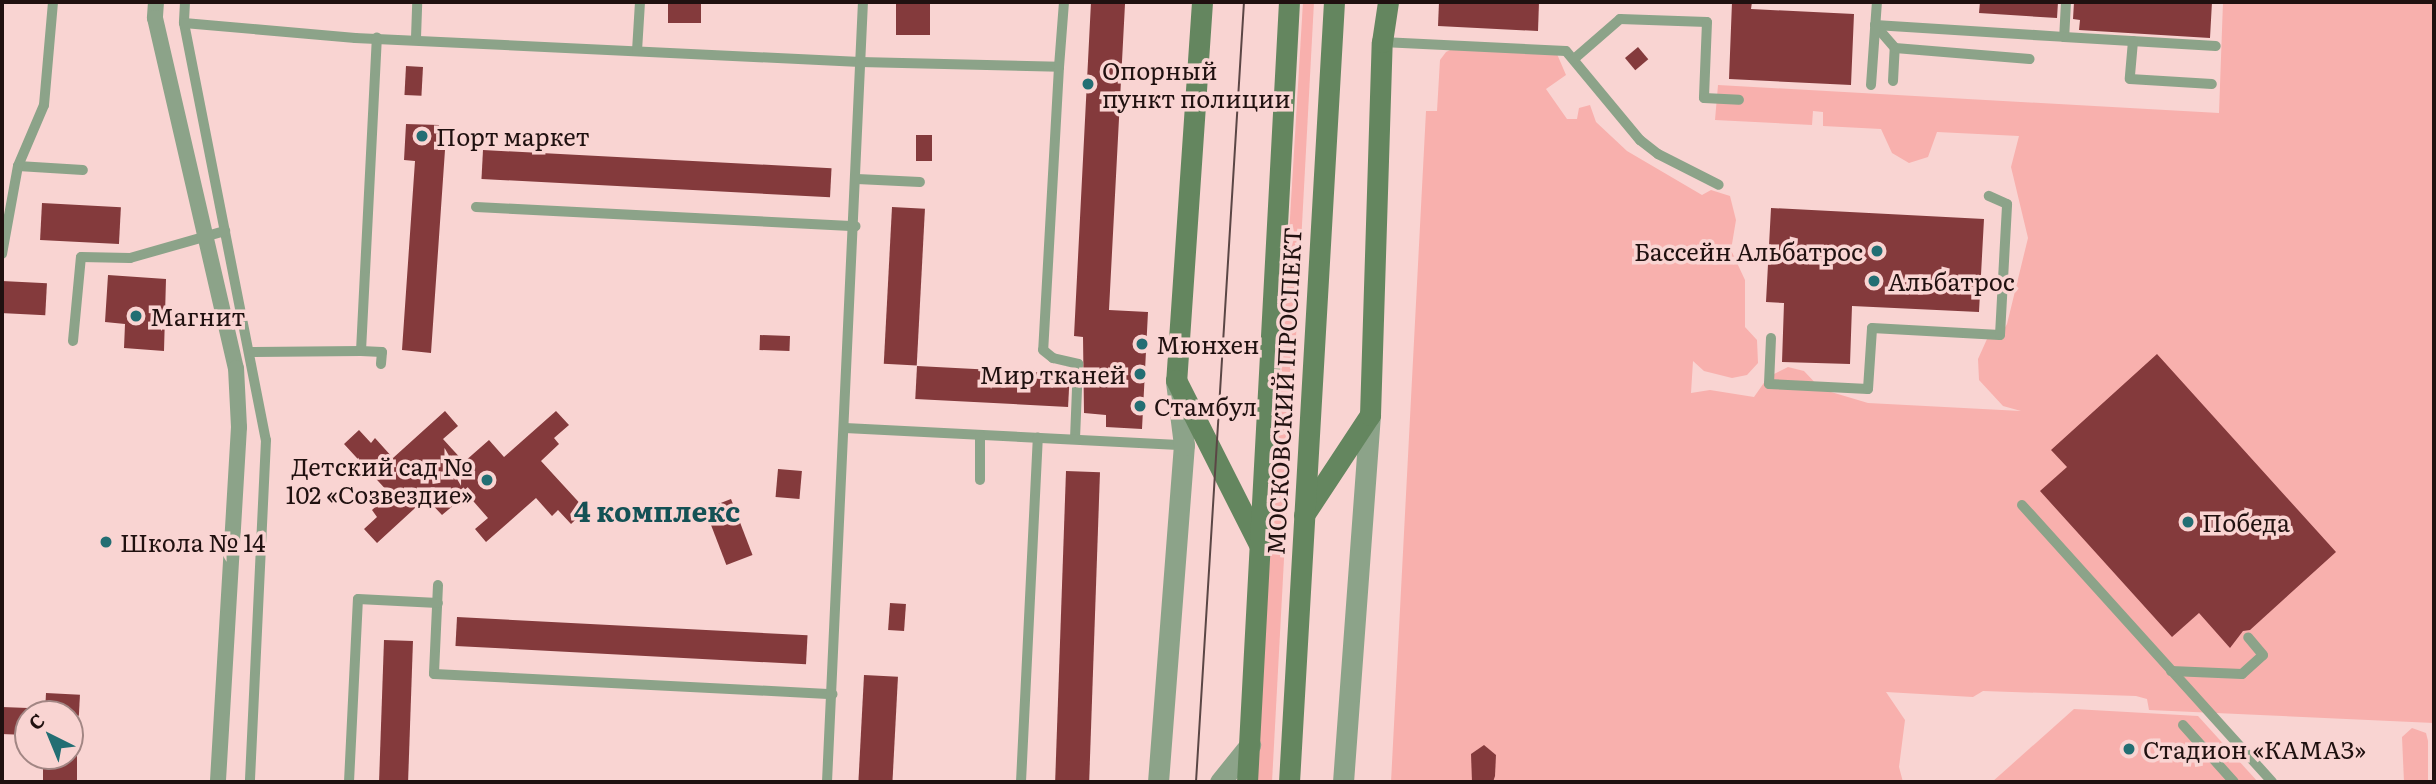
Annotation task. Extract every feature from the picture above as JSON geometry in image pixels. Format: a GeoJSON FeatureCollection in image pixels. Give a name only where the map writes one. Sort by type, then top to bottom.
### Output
{"type":"FeatureCollection","features":[{"type":"Feature","properties":{"kind":"main road"},"geometry":{"type":"LineString","coordinates":[[1202,2],[1176,380],[1260,546]]}},
{"type":"Feature","properties":{"kind":"main road","name":"МОСКОВСКИЙ ПРОСПЕКТ"},"geometry":{"type":"LineString","coordinates":[[1247,782],[1289,2]]}},
{"type":"Feature","properties":{"kind":"main road","name":"МОСКОВСКИЙ ПРОСПЕКТ"},"geometry":{"type":"LineString","coordinates":[[1289,782],[1334,2]]}},
{"type":"Feature","properties":{"kind":"main road"},"geometry":{"type":"LineString","coordinates":[[1303,517],[1370,415],[1382,42],[1388,2]]}},
{"type":"Feature","properties":{"kind":"street"},"geometry":{"type":"LineString","coordinates":[[156,2],[155,18],[236,368],[239,427],[218,782]]}},
{"type":"Feature","properties":{"kind":"street"},"geometry":{"type":"LineString","coordinates":[[1158,782],[1184,445],[1176,380]]}},
{"type":"Feature","properties":{"kind":"street"},"geometry":{"type":"LineString","coordinates":[[1343,782],[1370,415]]}},
{"type":"Feature","properties":{"kind":"street"},"geometry":{"type":"LineString","coordinates":[[1220,782],[1250,745]]}},
{"type":"Feature","properties":{"kind":"lane"},"geometry":{"type":"LineString","coordinates":[[2,254],[18,166],[44,105],[53,2]]}},
{"type":"Feature","properties":{"kind":"lane"},"geometry":{"type":"LineString","coordinates":[[185,2],[184,23],[251,352],[266,440],[250,782]]}},
{"type":"Feature","properties":{"kind":"lane"},"geometry":{"type":"LineString","coordinates":[[416,38],[417,2]]}},
{"type":"Feature","properties":{"kind":"lane"},"geometry":{"type":"LineString","coordinates":[[637,51],[640,2]]}},
{"type":"Feature","properties":{"kind":"lane"},"geometry":{"type":"LineString","coordinates":[[827,782],[856,226],[863,2]]}},
{"type":"Feature","properties":{"kind":"lane"},"geometry":{"type":"LineString","coordinates":[[1064,2],[1043,350],[1053,358],[1078,363],[1075,439]]}},
{"type":"Feature","properties":{"kind":"lane"},"geometry":{"type":"LineString","coordinates":[[1871,85],[1877,2]]}},
{"type":"Feature","properties":{"kind":"lane"},"geometry":{"type":"LineString","coordinates":[[2064,37],[2066,2]]}},
{"type":"Feature","properties":{"kind":"lane"},"geometry":{"type":"LineString","coordinates":[[1574,59],[1620,19],[1707,22],[1704,98],[1739,100]]}},
{"type":"Feature","properties":{"kind":"lane"},"geometry":{"type":"LineString","coordinates":[[184,23],[637,51],[860,62],[1059,67]]}},
{"type":"Feature","properties":{"kind":"lane"},"geometry":{"type":"LineString","coordinates":[[1875,25],[2216,46]]}},
{"type":"Feature","properties":{"kind":"lane"},"geometry":{"type":"LineString","coordinates":[[1875,25],[1895,48],[2031,59]]}},
{"type":"Feature","properties":{"kind":"lane"},"geometry":{"type":"LineString","coordinates":[[360,351],[377,37]]}},
{"type":"Feature","properties":{"kind":"lane"},"geometry":{"type":"LineString","coordinates":[[2133,41],[2130,79],[2212,84]]}},
{"type":"Feature","properties":{"kind":"lane"},"geometry":{"type":"LineString","coordinates":[[1382,42],[1556,47],[1574,59],[1640,140],[1658,154],[1719,185]]}},
{"type":"Feature","properties":{"kind":"lane"},"geometry":{"type":"LineString","coordinates":[[1893,81],[1895,48]]}},
{"type":"Feature","properties":{"kind":"lane"},"geometry":{"type":"LineString","coordinates":[[18,166],[83,170]]}},
{"type":"Feature","properties":{"kind":"lane"},"geometry":{"type":"LineString","coordinates":[[857,179],[920,182]]}},
{"type":"Feature","properties":{"kind":"lane"},"geometry":{"type":"LineString","coordinates":[[1771,338],[1769,384],[1868,389],[1871,328],[2000,335],[2007,204],[1989,196]]}},
{"type":"Feature","properties":{"kind":"lane"},"geometry":{"type":"LineString","coordinates":[[476,207],[856,226]]}},
{"type":"Feature","properties":{"kind":"lane"},"geometry":{"type":"LineString","coordinates":[[73,341],[81,257],[130,258],[225,230]]}},
{"type":"Feature","properties":{"kind":"lane"},"geometry":{"type":"LineString","coordinates":[[251,352],[382,352],[381,364]]}},
{"type":"Feature","properties":{"kind":"lane"},"geometry":{"type":"LineString","coordinates":[[845,428],[1184,445]]}},
{"type":"Feature","properties":{"kind":"lane"},"geometry":{"type":"LineString","coordinates":[[980,435],[980,480]]}},
{"type":"Feature","properties":{"kind":"lane"},"geometry":{"type":"LineString","coordinates":[[1021,782],[1038,438]]}},
{"type":"Feature","properties":{"kind":"lane"},"geometry":{"type":"LineString","coordinates":[[2022,505],[2272,782]]}},
{"type":"Feature","properties":{"kind":"lane"},"geometry":{"type":"LineString","coordinates":[[438,585],[434,674],[832,694]]}},
{"type":"Feature","properties":{"kind":"lane"},"geometry":{"type":"LineString","coordinates":[[349,782],[358,599],[438,603]]}},
{"type":"Feature","properties":{"kind":"lane"},"geometry":{"type":"LineString","coordinates":[[2171,671],[2242,674],[2263,655],[2248,637]]}},
{"type":"Feature","properties":{"kind":"lane"},"geometry":{"type":"LineString","coordinates":[[834,649],[846,649]]}},
{"type":"Feature","properties":{"kind":"lane"},"geometry":{"type":"LineString","coordinates":[[2183,725],[2234,782]]}},
{"type":"Feature","properties":{"kind":"shaded area"},"geometry":{"type":"Polygon","coordinates":[[[1303,2],[1314,2],[1272,782],[1256,782],[1303,2]]]}},
{"type":"Feature","properties":{"kind":"shaded area"},"geometry":{"type":"Polygon","coordinates":[[[2223,2],[2434,2],[2434,723],[2149,710],[2147,699],[2136,696],[1983,691],[1973,697],[1886,692],[1905,720],[1899,767],[1903,782],[1391,782],[1426,111],[1437,111],[1440,60],[1446,52],[1456,47],[1557,54],[1566,75],[1546,89],[1567,119],[1577,119],[1579,108],[1590,105],[1596,122],[1627,151],[1702,195],[1711,190],[1730,196],[1736,220],[1731,250],[1745,280],[1745,327],[1757,340],[1758,363],[1747,375],[1732,378],[1704,371],[1693,361],[1691,393],[1710,390],[1754,397],[1768,377],[1788,367],[1804,371],[1821,389],[1868,403],[2021,411],[2003,406],[1979,380],[1978,359],[1987,339],[2000,336],[2007,324],[2028,238],[2011,167],[2019,136],[1937,132],[1928,157],[1909,163],[1892,153],[1881,129],[1823,126],[1823,112],[1813,111],[1812,125],[1715,120],[1718,85],[2219,113],[2223,2]]]}},
{"type":"Feature","properties":{"kind":"shaded area","name":"Стадион «КАМАЗ»"},"geometry":{"type":"Polygon","coordinates":[[[2074,709],[2198,716],[2258,782],[1992,782],[2074,709]]]}},
{"type":"Feature","properties":{"kind":"shaded area"},"geometry":{"type":"Polygon","coordinates":[[[2412,728],[2426,733],[2428,782],[2404,782],[2402,737],[2412,728]]]}},
{"type":"Feature","properties":{"kind":"building"},"geometry":{"type":"Polygon","coordinates":[[[668,2],[701,2],[701,23],[668,23],[668,2]]]}},
{"type":"Feature","properties":{"kind":"building"},"geometry":{"type":"Polygon","coordinates":[[[896,2],[930,2],[930,35],[896,35],[896,2]]]}},
{"type":"Feature","properties":{"kind":"building"},"geometry":{"type":"Polygon","coordinates":[[[1091,2],[1125,4],[1109,310],[1148,312],[1142,429],[1106,427],[1106,415],[1084,413],[1083,337],[1074,336],[1091,2]]]}},
{"type":"Feature","properties":{"kind":"building"},"geometry":{"type":"Polygon","coordinates":[[[1439,2],[1539,2],[1538,31],[1438,26],[1439,2]]]}},
{"type":"Feature","properties":{"kind":"building"},"geometry":{"type":"Polygon","coordinates":[[[1732,2],[1752,2],[1751,9],[1854,14],[1851,85],[1729,79],[1732,2]]]}},
{"type":"Feature","properties":{"kind":"building"},"geometry":{"type":"Polygon","coordinates":[[[1980,2],[2058,2],[2057,18],[1979,13],[1980,2]]]}},
{"type":"Feature","properties":{"kind":"building"},"geometry":{"type":"Polygon","coordinates":[[[2074,2],[2212,2],[2210,38],[2079,30],[2080,20],[2073,19],[2074,2]]]}},
{"type":"Feature","properties":{"kind":"building"},"geometry":{"type":"Polygon","coordinates":[[[1638,47],[1648,59],[1635,70],[1625,58],[1638,47]]]}},
{"type":"Feature","properties":{"kind":"building"},"geometry":{"type":"Polygon","coordinates":[[[406,66],[423,67],[421,96],[404,95],[406,66]]]}},
{"type":"Feature","properties":{"kind":"building"},"geometry":{"type":"Polygon","coordinates":[[[406,124],[439,125],[438,150],[445,150],[431,353],[402,350],[415,161],[404,160],[406,124]]]}},
{"type":"Feature","properties":{"kind":"building"},"geometry":{"type":"Polygon","coordinates":[[[916,135],[932,135],[932,161],[916,161],[916,135]]]}},
{"type":"Feature","properties":{"kind":"building"},"geometry":{"type":"Polygon","coordinates":[[[483,150],[832,168],[830,197],[481,179],[483,150]]]}},
{"type":"Feature","properties":{"kind":"building"},"geometry":{"type":"Polygon","coordinates":[[[42,203],[121,207],[119,244],[40,240],[42,203]]]}},
{"type":"Feature","properties":{"kind":"building"},"geometry":{"type":"Polygon","coordinates":[[[892,207],[925,209],[917,366],[884,364],[892,207]]]}},
{"type":"Feature","properties":{"kind":"building","name":"Альбатрос"},"geometry":{"type":"Polygon","coordinates":[[[1771,208],[1984,219],[1979,312],[1852,306],[1850,364],[1782,362],[1784,303],[1766,302],[1771,208]]]}},
{"type":"Feature","properties":{"kind":"building","name":"Магнит"},"geometry":{"type":"Polygon","coordinates":[[[108,275],[166,279],[164,351],[124,348],[125,324],[105,322],[108,275]]]}},
{"type":"Feature","properties":{"kind":"building"},"geometry":{"type":"Polygon","coordinates":[[[2,281],[47,283],[45,315],[2,313],[2,281]]]}},
{"type":"Feature","properties":{"kind":"building"},"geometry":{"type":"Polygon","coordinates":[[[760,335],[790,336],[789,351],[759,350],[760,335]]]}},
{"type":"Feature","properties":{"kind":"building","name":"Победа"},"geometry":{"type":"Polygon","coordinates":[[[2157,354],[2336,552],[2250,630],[2243,631],[2230,648],[2199,613],[2172,637],[2040,491],[2067,467],[2051,450],[2157,354]]]}},
{"type":"Feature","properties":{"kind":"building"},"geometry":{"type":"Polygon","coordinates":[[[917,366],[1070,374],[1068,407],[915,399],[917,366]]]}},
{"type":"Feature","properties":{"kind":"building"},"geometry":{"type":"Polygon","coordinates":[[[445,411],[458,426],[443,439],[464,462],[489,440],[504,457],[556,411],[569,425],[554,438],[559,444],[541,461],[586,510],[571,524],[558,510],[552,516],[536,498],[486,542],[475,529],[488,518],[467,494],[442,515],[426,498],[377,543],[364,529],[377,517],[372,510],[390,494],[344,444],[359,430],[371,443],[375,438],[393,458],[445,411]]]}},
{"type":"Feature","properties":{"kind":"building"},"geometry":{"type":"Polygon","coordinates":[[[778,469],[802,471],[799,499],[776,497],[778,469]]]}},
{"type":"Feature","properties":{"kind":"building"},"geometry":{"type":"Polygon","coordinates":[[[1066,471],[1100,472],[1089,782],[1055,782],[1066,471]]]}},
{"type":"Feature","properties":{"kind":"building"},"geometry":{"type":"Polygon","coordinates":[[[731,499],[753,555],[726,565],[705,509],[731,499]]]}},
{"type":"Feature","properties":{"kind":"building"},"geometry":{"type":"Polygon","coordinates":[[[890,603],[906,604],[904,631],[888,630],[890,603]]]}},
{"type":"Feature","properties":{"kind":"building"},"geometry":{"type":"Polygon","coordinates":[[[457,617],[808,635],[806,664],[455,646],[457,617]]]}},
{"type":"Feature","properties":{"kind":"building"},"geometry":{"type":"Polygon","coordinates":[[[384,640],[413,641],[408,782],[379,782],[384,640]]]}},
{"type":"Feature","properties":{"kind":"building"},"geometry":{"type":"Polygon","coordinates":[[[864,675],[898,677],[892,782],[858,782],[864,675]]]}},
{"type":"Feature","properties":{"kind":"building"},"geometry":{"type":"Polygon","coordinates":[[[46,693],[80,695],[80,700],[46,700],[46,693]]]}},
{"type":"Feature","properties":{"kind":"building"},"geometry":{"type":"Polygon","coordinates":[[[2,707],[14,707],[14,734],[2,734],[2,707]]]}},
{"type":"Feature","properties":{"kind":"building"},"geometry":{"type":"Polygon","coordinates":[[[1484,745],[1496,755],[1495,776],[1493,782],[1472,782],[1471,754],[1484,745]]]}},
{"type":"Feature","properties":{"kind":"building"},"geometry":{"type":"Polygon","coordinates":[[[43,770],[77,770],[77,782],[43,782],[43,770]]]}},
{"type":"Feature","properties":{"kind":"tram line"},"geometry":{"type":"LineString","coordinates":[[1196,782],[1244,2]]}},
{"type":"Feature","properties":{"kind":"place","name":"Опорный пункт полиции"},"geometry":{"type":"Point","coordinates":[1088,84]}},
{"type":"Feature","properties":{"kind":"place","name":"Порт маркет"},"geometry":{"type":"Point","coordinates":[422,136]}},
{"type":"Feature","properties":{"kind":"place","name":"Бассейн Альбатрос"},"geometry":{"type":"Point","coordinates":[1877,251]}},
{"type":"Feature","properties":{"kind":"place","name":"Альбатрос"},"geometry":{"type":"Point","coordinates":[1874,281]}},
{"type":"Feature","properties":{"kind":"place","name":"Магнит"},"geometry":{"type":"Point","coordinates":[136,316]}},
{"type":"Feature","properties":{"kind":"place","name":"Мюнхен"},"geometry":{"type":"Point","coordinates":[1142,344]}},
{"type":"Feature","properties":{"kind":"place","name":"Мир тканей"},"geometry":{"type":"Point","coordinates":[1140,374]}},
{"type":"Feature","properties":{"kind":"place","name":"Стамбул"},"geometry":{"type":"Point","coordinates":[1140,406]}},
{"type":"Feature","properties":{"kind":"place","name":"Детский сад № 102 «Созвездие»"},"geometry":{"type":"Point","coordinates":[487,480]}},
{"type":"Feature","properties":{"kind":"place","name":"Победа"},"geometry":{"type":"Point","coordinates":[2188,522]}},
{"type":"Feature","properties":{"kind":"place","name":"Школа № 14"},"geometry":{"type":"Point","coordinates":[106,542]}},
{"type":"Feature","properties":{"kind":"place","name":"Стадион «КАМАЗ»"},"geometry":{"type":"Point","coordinates":[2129,749]}},
{"type":"Feature","properties":{"kind":"district","name":"4 комплекс"},"geometry":{"type":"Point","coordinates":[657,510]}}]}
